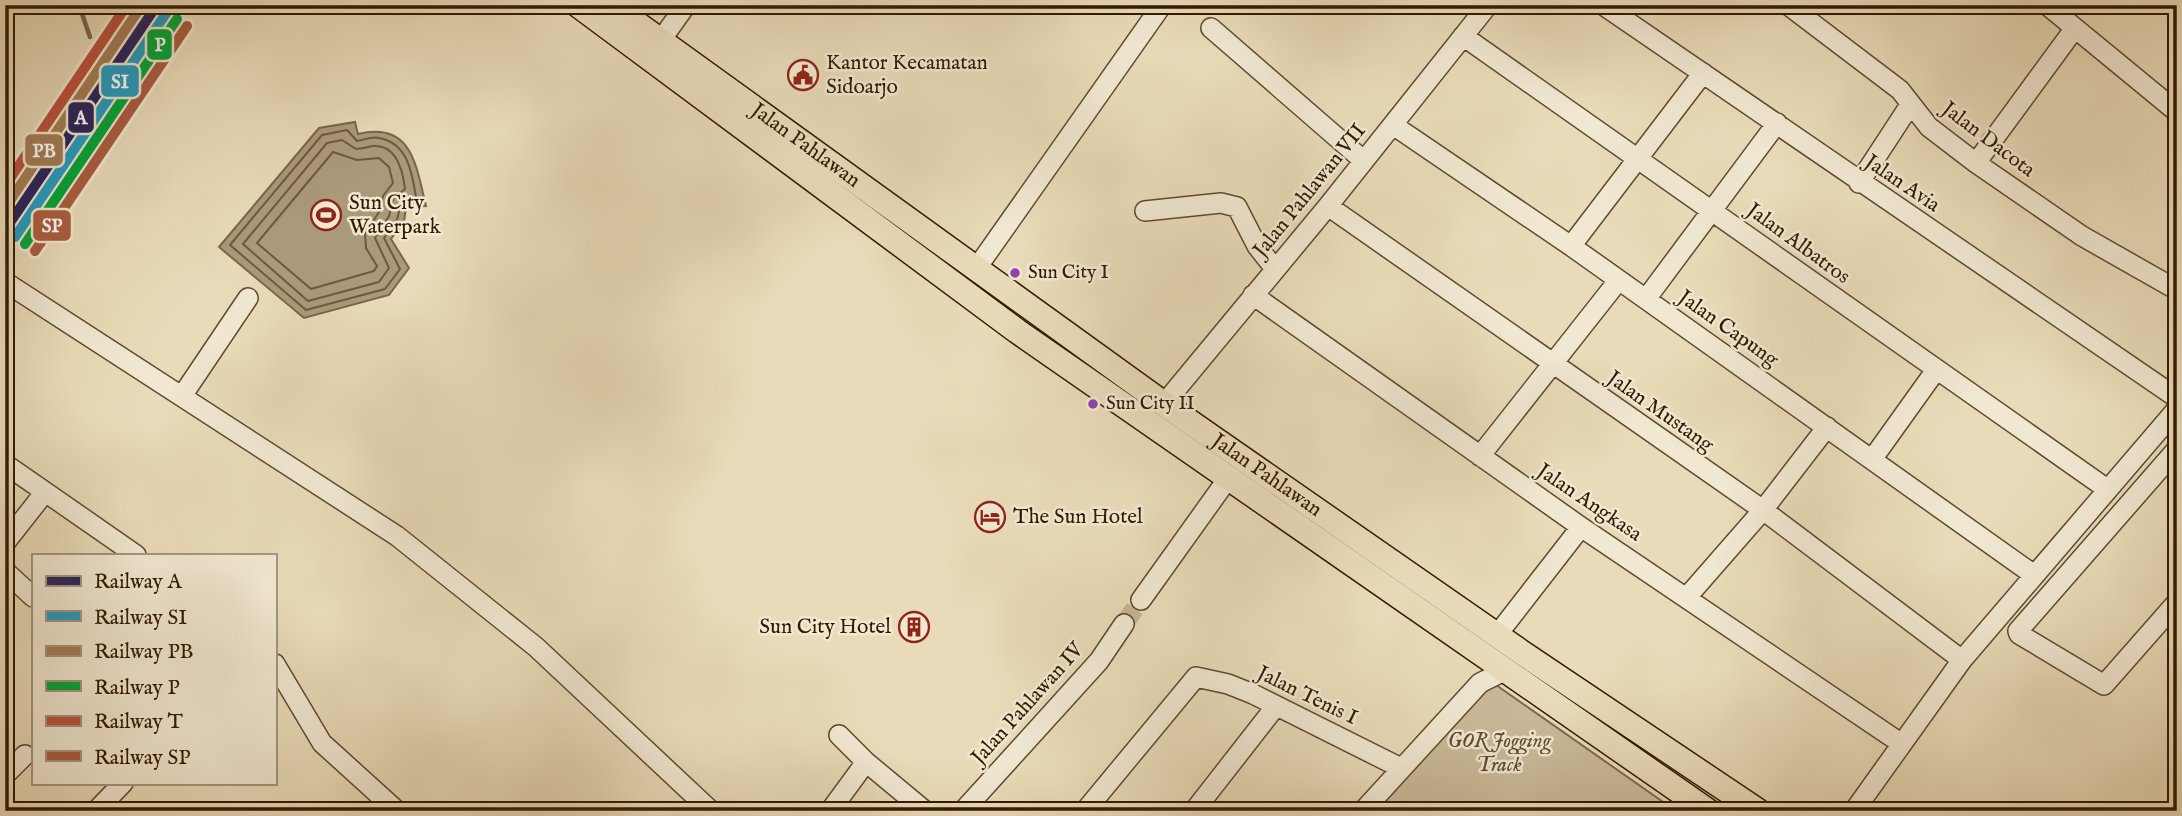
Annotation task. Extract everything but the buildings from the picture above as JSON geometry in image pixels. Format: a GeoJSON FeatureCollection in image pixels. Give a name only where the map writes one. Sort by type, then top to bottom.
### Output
{"type":"FeatureCollection","features":[{"type":"Feature","properties":{"kind":"main road","name":"Jalan Pahlawan"},"geometry":{"type":"LineString","coordinates":[[578,5],[1017,331],[1053,340],[1164,404],[1495,636],[1758,811]]}},
{"type":"Feature","properties":{"kind":"main road","name":"Jalan Pahlawan"},"geometry":{"type":"LineString","coordinates":[[611,5],[1033,311],[1053,340],[1229,477],[1495,636],[1504,671],[1708,811]]}},
{"type":"Feature","properties":{"kind":"main road"},"geometry":{"type":"LineString","coordinates":[[1017,331],[1033,311]]}},
{"type":"Feature","properties":{"kind":"street"},"geometry":{"type":"LineString","coordinates":[[661,40],[686,5]]}},
{"type":"Feature","properties":{"kind":"street"},"geometry":{"type":"LineString","coordinates":[[976,269],[1162,5]]}},
{"type":"Feature","properties":{"kind":"street","name":"Jalan Pahlawan VII"},"geometry":{"type":"LineString","coordinates":[[1164,404],[1328,206],[1488,5]]}},
{"type":"Feature","properties":{"kind":"street","name":"Jalan Avia"},"geometry":{"type":"LineString","coordinates":[[1603,5],[1777,123],[1859,183],[2177,398]]}},
{"type":"Feature","properties":{"kind":"street","name":"Jalan Dacota"},"geometry":{"type":"LineString","coordinates":[[1788,5],[1900,90],[1929,127],[1976,163],[2082,236],[2177,290]]}},
{"type":"Feature","properties":{"kind":"street"},"geometry":{"type":"LineString","coordinates":[[2047,5],[2177,112]]}},
{"type":"Feature","properties":{"kind":"street"},"geometry":{"type":"LineString","coordinates":[[1211,28],[1364,161]]}},
{"type":"Feature","properties":{"kind":"street"},"geometry":{"type":"LineString","coordinates":[[1976,163],[2075,28]]}},
{"type":"Feature","properties":{"kind":"street","name":"Jalan Albatros"},"geometry":{"type":"LineString","coordinates":[[1463,36],[2107,489]]}},
{"type":"Feature","properties":{"kind":"street"},"geometry":{"type":"LineString","coordinates":[[1571,246],[1703,73]]}},
{"type":"Feature","properties":{"kind":"street"},"geometry":{"type":"LineString","coordinates":[[1859,183],[1910,105]]}},
{"type":"Feature","properties":{"kind":"street"},"geometry":{"type":"LineString","coordinates":[[1646,299],[1777,123]]}},
{"type":"Feature","properties":{"kind":"street","name":"Jalan Capung"},"geometry":{"type":"LineString","coordinates":[[1393,125],[1873,458],[2034,575]]}},
{"type":"Feature","properties":{"kind":"street"},"geometry":{"type":"LineString","coordinates":[[1145,211],[1222,203],[1237,207],[1257,246],[1275,269]]}},
{"type":"Feature","properties":{"kind":"street","name":"Jalan Mustang"},"geometry":{"type":"LineString","coordinates":[[1328,206],[1763,510],[1962,660]]}},
{"type":"Feature","properties":{"kind":"street"},"geometry":{"type":"LineString","coordinates":[[1480,456],[1618,281]]}},
{"type":"Feature","properties":{"kind":"street"},"geometry":{"type":"LineString","coordinates":[[5,282],[397,536],[448,574],[536,647],[711,811]]}},
{"type":"Feature","properties":{"kind":"street","name":"Jalan Angkasa"},"geometry":{"type":"LineString","coordinates":[[1253,295],[1581,527],[1902,744]]}},
{"type":"Feature","properties":{"kind":"street"},"geometry":{"type":"LineString","coordinates":[[183,396],[248,298]]}},
{"type":"Feature","properties":{"kind":"street"},"geometry":{"type":"LineString","coordinates":[[1873,458],[1936,370]]}},
{"type":"Feature","properties":{"kind":"street"},"geometry":{"type":"LineString","coordinates":[[1854,811],[1962,660],[2177,409]]}},
{"type":"Feature","properties":{"kind":"street"},"geometry":{"type":"LineString","coordinates":[[1688,597],[1763,510],[1826,427]]}},
{"type":"Feature","properties":{"kind":"street"},"geometry":{"type":"LineString","coordinates":[[2177,449],[2018,631],[2104,685],[2177,602]]}},
{"type":"Feature","properties":{"kind":"street"},"geometry":{"type":"LineString","coordinates":[[5,464],[135,554]]}},
{"type":"Feature","properties":{"kind":"street"},"geometry":{"type":"LineString","coordinates":[[1141,600],[1229,477]]}},
{"type":"Feature","properties":{"kind":"street"},"geometry":{"type":"LineString","coordinates":[[5,542],[45,492]]}},
{"type":"Feature","properties":{"kind":"street"},"geometry":{"type":"LineString","coordinates":[[1480,683],[1495,636],[1581,527]]}},
{"type":"Feature","properties":{"kind":"street"},"geometry":{"type":"LineString","coordinates":[[5,571],[32,596]]}},
{"type":"Feature","properties":{"kind":"street","name":"Jalan Pahlawan IV"},"geometry":{"type":"LineString","coordinates":[[962,811],[1098,661],[1125,624]]}},
{"type":"Feature","properties":{"kind":"street"},"geometry":{"type":"LineString","coordinates":[[276,666],[322,743],[397,811]]}},
{"type":"Feature","properties":{"kind":"street"},"geometry":{"type":"LineString","coordinates":[[1363,811],[1480,683],[1504,671]]}},
{"type":"Feature","properties":{"kind":"street","name":"Jalan Tenis I"},"geometry":{"type":"LineString","coordinates":[[1085,811],[1190,681],[1205,677],[1228,684],[1276,706],[1401,768]]}},
{"type":"Feature","properties":{"kind":"street"},"geometry":{"type":"LineString","coordinates":[[1194,811],[1276,706]]}},
{"type":"Feature","properties":{"kind":"street"},"geometry":{"type":"LineString","coordinates":[[839,735],[866,762],[925,811]]}},
{"type":"Feature","properties":{"kind":"street"},"geometry":{"type":"LineString","coordinates":[[5,775],[25,755]]}},
{"type":"Feature","properties":{"kind":"street"},"geometry":{"type":"LineString","coordinates":[[830,811],[866,762]]}},
{"type":"Feature","properties":{"kind":"street"},"geometry":{"type":"LineString","coordinates":[[96,811],[122,784]]}},
{"type":"Feature","properties":{"kind":"green space","name":"GOR Jogging Track"},"geometry":{"type":"Polygon","coordinates":[[[1489,680],[1676,811],[1371,811],[1489,680]]]}},
{"type":"Feature","properties":{"kind":"water","name":"Sun City Waterpark"},"geometry":{"type":"Polygon","coordinates":[[[355,122],[358,134],[376,132],[390,134],[401,140],[414,162],[426,206],[406,207],[404,222],[391,239],[409,268],[389,295],[304,318],[219,247],[319,128],[355,122]]]}},
{"type":"Feature","properties":{"kind":"waterway"},"geometry":{"type":"LineString","coordinates":[[79,5],[90,37]]}},
{"type":"Feature","properties":{"kind":"tunnel"},"geometry":{"type":"LineString","coordinates":[[1124,624],[1141,600]]}},
{"type":"Feature","properties":{"kind":"rail line","name":"T"},"geometry":{"type":"LineString","coordinates":[[5,186],[127,5]]}},
{"type":"Feature","properties":{"kind":"rail line","name":"PB"},"geometry":{"type":"LineString","coordinates":[[5,208],[142,5]]}},
{"type":"Feature","properties":{"kind":"rail line","name":"A"},"geometry":{"type":"LineString","coordinates":[[5,230],[157,5]]}},
{"type":"Feature","properties":{"kind":"rail line","name":"SI"},"geometry":{"type":"LineString","coordinates":[[15,237],[167,12]]}},
{"type":"Feature","properties":{"kind":"rail line","name":"P"},"geometry":{"type":"LineString","coordinates":[[25,244],[177,19]]}},
{"type":"Feature","properties":{"kind":"rail line","name":"SP"},"geometry":{"type":"LineString","coordinates":[[35,251],[187,26]]}},
{"type":"Feature","properties":{"kind":"place","name":"Kantor Kecamatan Sidoarjo"},"geometry":{"type":"Point","coordinates":[803,75]}},
{"type":"Feature","properties":{"kind":"place","name":"Sun City Waterpark"},"geometry":{"type":"Point","coordinates":[326,215]}},
{"type":"Feature","properties":{"kind":"place","name":"Sun City I"},"geometry":{"type":"Point","coordinates":[1015,273]}},
{"type":"Feature","properties":{"kind":"place","name":"Sun City II"},"geometry":{"type":"Point","coordinates":[1093,404]}},
{"type":"Feature","properties":{"kind":"place","name":"The Sun Hotel"},"geometry":{"type":"Point","coordinates":[990,517]}},
{"type":"Feature","properties":{"kind":"place","name":"Sun City Hotel"},"geometry":{"type":"Point","coordinates":[914,627]}}]}
